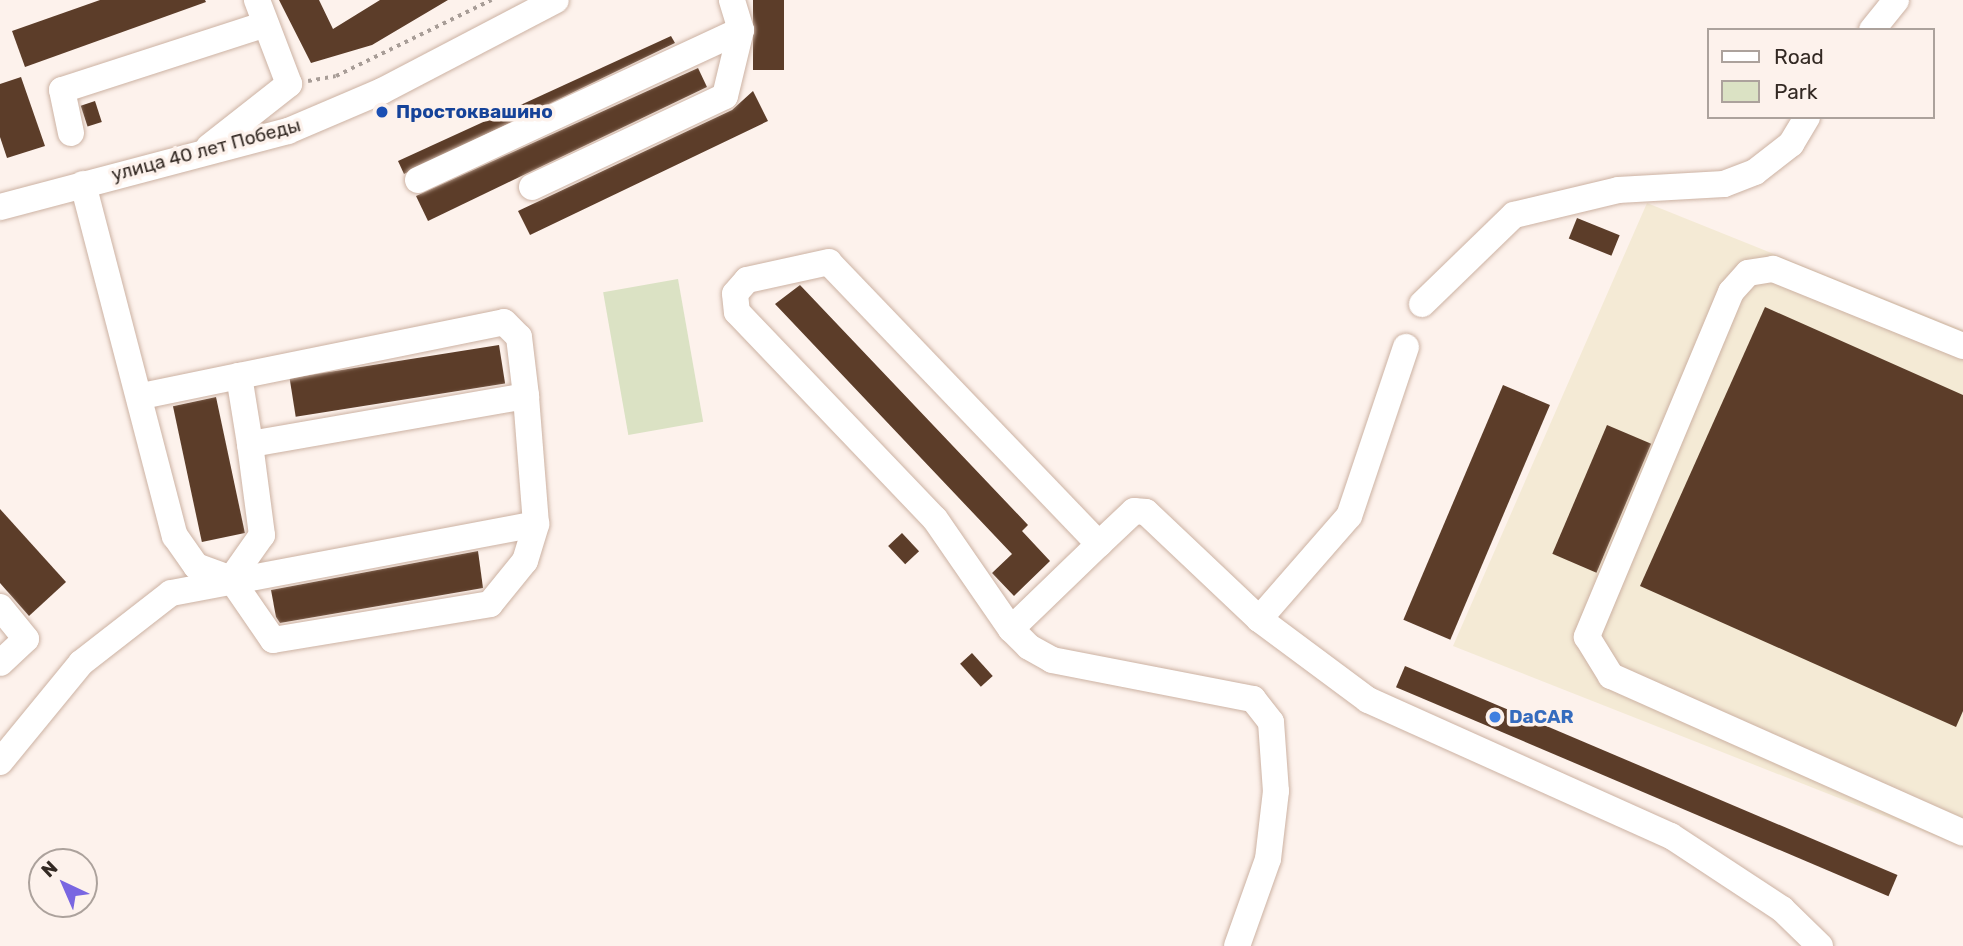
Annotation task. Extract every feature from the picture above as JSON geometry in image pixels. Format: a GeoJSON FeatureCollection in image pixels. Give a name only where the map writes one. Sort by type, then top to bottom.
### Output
{"type":"FeatureCollection","features":[{"type":"Feature","properties":{"kind":"street","name":"улица 40 лет Победы"},"geometry":{"type":"LineString","coordinates":[[0,207],[288,131],[382,92],[556,0]]}},
{"type":"Feature","properties":{"kind":"street"},"geometry":{"type":"LineString","coordinates":[[532,187],[725,96],[741,30],[732,0]]}},
{"type":"Feature","properties":{"kind":"street"},"geometry":{"type":"LineString","coordinates":[[1874,28],[1896,0]]}},
{"type":"Feature","properties":{"kind":"street"},"geometry":{"type":"LineString","coordinates":[[71,133],[62,90],[262,12],[289,84],[199,155]]}},
{"type":"Feature","properties":{"kind":"street"},"geometry":{"type":"LineString","coordinates":[[418,180],[741,30]]}},
{"type":"Feature","properties":{"kind":"street"},"geometry":{"type":"LineString","coordinates":[[1422,304],[1514,215],[1618,190],[1724,184],[1773,158],[1805,119]]}},
{"type":"Feature","properties":{"kind":"street"},"geometry":{"type":"LineString","coordinates":[[83,184],[142,396],[175,536],[196,566],[231,579],[273,640],[491,604],[525,561],[536,524],[526,396],[519,337],[504,322],[142,396]]}},
{"type":"Feature","properties":{"kind":"street"},"geometry":{"type":"LineString","coordinates":[[1099,544],[830,262],[747,280],[735,294],[737,312],[935,519],[1011,629],[1052,660],[1253,699],[1271,722],[1276,791],[1268,859],[1237,946]]}},
{"type":"Feature","properties":{"kind":"street"},"geometry":{"type":"LineString","coordinates":[[1963,346],[1773,270],[1748,272],[1731,292],[1587,637],[1611,677],[1963,833]]}},
{"type":"Feature","properties":{"kind":"street"},"geometry":{"type":"LineString","coordinates":[[1259,619],[1349,516],[1406,347]]}},
{"type":"Feature","properties":{"kind":"street"},"geometry":{"type":"LineString","coordinates":[[231,579],[262,535],[239,376]]}},
{"type":"Feature","properties":{"kind":"street"},"geometry":{"type":"LineString","coordinates":[[250,444],[526,396]]}},
{"type":"Feature","properties":{"kind":"street"},"geometry":{"type":"LineString","coordinates":[[1011,629],[1134,512],[1146,512],[1259,619],[1368,700],[1671,836],[1782,909],[1820,946]]}},
{"type":"Feature","properties":{"kind":"street"},"geometry":{"type":"LineString","coordinates":[[0,762],[80,663],[171,593],[231,579],[536,524]]}},
{"type":"Feature","properties":{"kind":"street"},"geometry":{"type":"LineString","coordinates":[[0,607],[26,639],[0,663]]}},
{"type":"Feature","properties":{"kind":"path"},"geometry":{"type":"LineString","coordinates":[[289,84],[336,76],[491,0]]}},
{"type":"Feature","properties":{"kind":"shaded area"},"geometry":{"type":"Polygon","coordinates":[[[1647,203],[1963,330],[1963,847],[1453,646],[1647,203]]]}},
{"type":"Feature","properties":{"kind":"green space"},"geometry":{"type":"Polygon","coordinates":[[[678,279],[703,422],[628,435],[603,292],[678,279]]]}},
{"type":"Feature","properties":{"kind":"building"},"geometry":{"type":"Polygon","coordinates":[[[100,0],[206,2],[25,67],[12,31],[100,0]]]}},
{"type":"Feature","properties":{"kind":"building"},"geometry":{"type":"Polygon","coordinates":[[[279,0],[319,0],[333,29],[380,0],[448,0],[372,45],[311,63],[279,0]]]}},
{"type":"Feature","properties":{"kind":"building"},"geometry":{"type":"Polygon","coordinates":[[[753,0],[784,0],[784,70],[753,70],[753,0]]]}},
{"type":"Feature","properties":{"kind":"building"},"geometry":{"type":"Polygon","coordinates":[[[671,36],[675,43],[404,174],[398,161],[671,36]]]}},
{"type":"Feature","properties":{"kind":"building"},"geometry":{"type":"Polygon","coordinates":[[[698,68],[707,87],[428,221],[416,196],[698,68]]]}},
{"type":"Feature","properties":{"kind":"building"},"geometry":{"type":"Polygon","coordinates":[[[21,77],[45,146],[7,158],[0,137],[0,84],[21,77]]]}},
{"type":"Feature","properties":{"kind":"building"},"geometry":{"type":"Polygon","coordinates":[[[753,91],[768,121],[530,235],[518,211],[732,110],[753,91]]]}},
{"type":"Feature","properties":{"kind":"building"},"geometry":{"type":"Polygon","coordinates":[[[95,101],[102,122],[88,127],[81,106],[95,101]]]}},
{"type":"Feature","properties":{"kind":"building"},"geometry":{"type":"Polygon","coordinates":[[[1577,218],[1620,235],[1611,256],[1569,238],[1577,218]]]}},
{"type":"Feature","properties":{"kind":"building"},"geometry":{"type":"Polygon","coordinates":[[[800,285],[1028,525],[1022,531],[1050,561],[1014,596],[992,573],[1012,554],[775,304],[800,285]]]}},
{"type":"Feature","properties":{"kind":"building"},"geometry":{"type":"Polygon","coordinates":[[[1765,307],[1963,395],[1963,711],[1956,727],[1640,586],[1765,307]]]}},
{"type":"Feature","properties":{"kind":"building"},"geometry":{"type":"Polygon","coordinates":[[[499,345],[505,384],[296,417],[290,378],[499,345]]]}},
{"type":"Feature","properties":{"kind":"building"},"geometry":{"type":"Polygon","coordinates":[[[1503,385],[1550,405],[1450,640],[1403,620],[1503,385]]]}},
{"type":"Feature","properties":{"kind":"building"},"geometry":{"type":"Polygon","coordinates":[[[216,397],[245,533],[202,542],[173,406],[216,397]]]}},
{"type":"Feature","properties":{"kind":"building"},"geometry":{"type":"Polygon","coordinates":[[[1607,425],[1651,444],[1596,573],[1552,554],[1607,425]]]}},
{"type":"Feature","properties":{"kind":"building"},"geometry":{"type":"Polygon","coordinates":[[[0,509],[66,582],[29,616],[0,583],[0,509]]]}},
{"type":"Feature","properties":{"kind":"building"},"geometry":{"type":"Polygon","coordinates":[[[902,533],[919,551],[905,564],[888,546],[902,533]]]}},
{"type":"Feature","properties":{"kind":"building"},"geometry":{"type":"Polygon","coordinates":[[[478,551],[483,588],[280,623],[276,617],[271,590],[478,551]]]}},
{"type":"Feature","properties":{"kind":"building"},"geometry":{"type":"Polygon","coordinates":[[[972,653],[993,676],[981,687],[960,664],[972,653]]]}},
{"type":"Feature","properties":{"kind":"building"},"geometry":{"type":"Polygon","coordinates":[[[1405,666],[1897,875],[1888,896],[1396,687],[1405,666]]]}},
{"type":"Feature","properties":{"kind":"place","name":"Простоквашино"},"geometry":{"type":"Point","coordinates":[382,112]}},
{"type":"Feature","properties":{"kind":"place","name":"DaCAR"},"geometry":{"type":"Point","coordinates":[1495,717]}}]}
